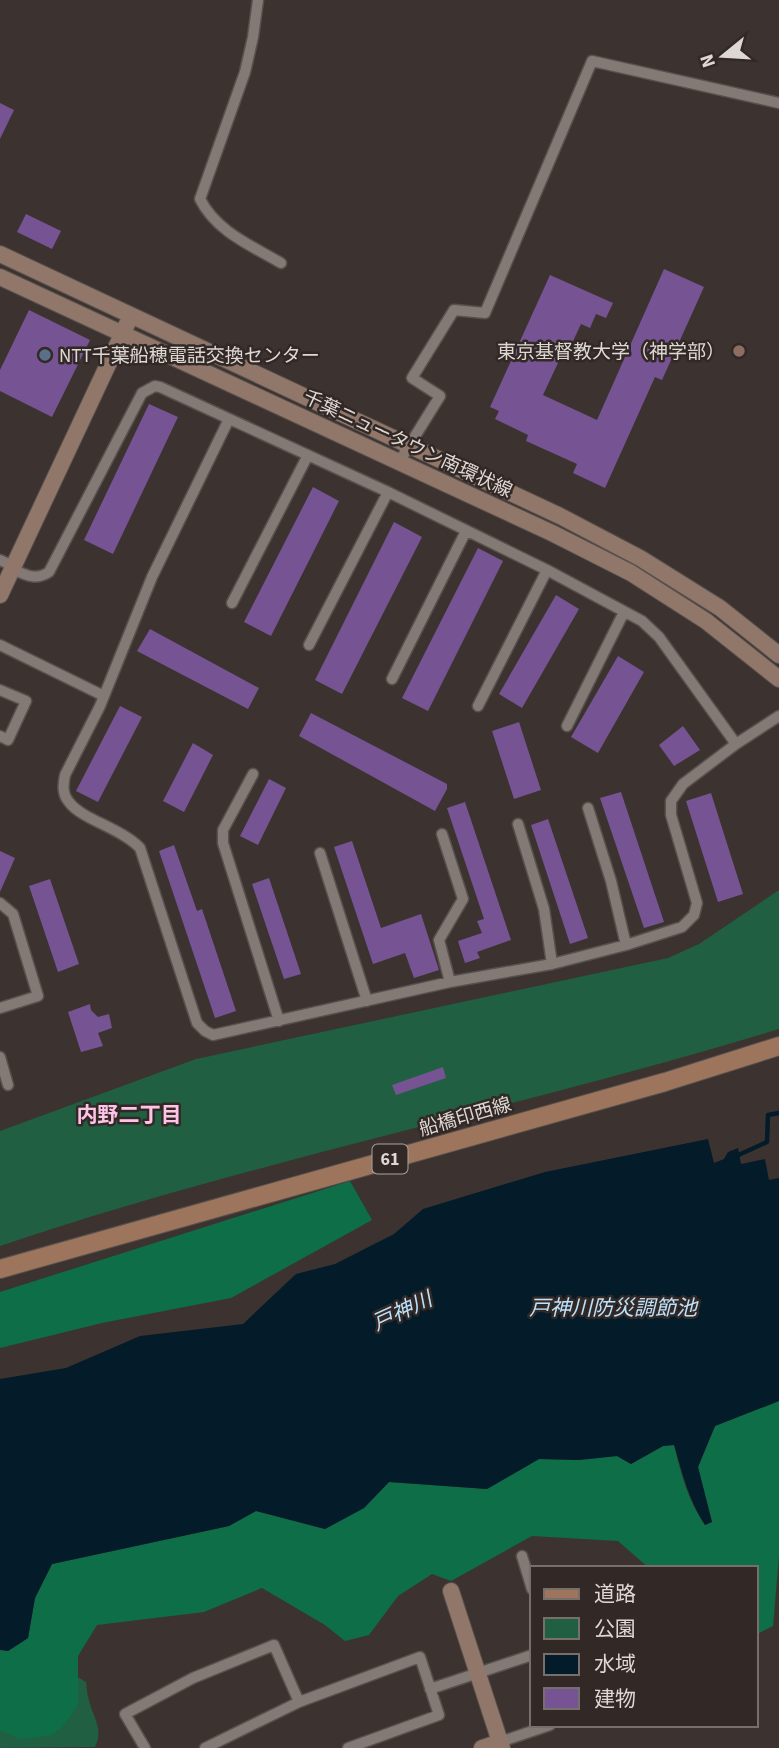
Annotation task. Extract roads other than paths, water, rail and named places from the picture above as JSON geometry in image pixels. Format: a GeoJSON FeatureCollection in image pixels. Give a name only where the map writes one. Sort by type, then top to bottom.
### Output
{"type":"FeatureCollection","features":[{"type":"Feature","properties":{"kind":"main road","name":"千葉ニュータウン南環状線"},"geometry":{"type":"LineString","coordinates":[[0,254],[560,516],[639,558],[720,608],[779,655]]}},
{"type":"Feature","properties":{"kind":"main road","name":"千葉ニュータウン南環状線"},"geometry":{"type":"LineString","coordinates":[[0,277],[552,533],[631,573],[706,621],[779,679]]}},
{"type":"Feature","properties":{"kind":"main road"},"geometry":{"type":"LineString","coordinates":[[0,595],[9,565],[131,315]]}},
{"type":"Feature","properties":{"kind":"main road","name":"船橋印西線"},"geometry":{"type":"LineString","coordinates":[[0,1269],[665,1082],[779,1046]]}},
{"type":"Feature","properties":{"kind":"main road"},"geometry":{"type":"LineString","coordinates":[[451,1591],[501,1745],[482,1748]]}},
{"type":"Feature","properties":{"kind":"street"},"geometry":{"type":"LineString","coordinates":[[258,0],[245,72],[200,199],[207,213],[223,229],[281,263]]}},
{"type":"Feature","properties":{"kind":"street"},"geometry":{"type":"LineString","coordinates":[[399,462],[440,396],[412,378],[454,310],[485,313],[593,61],[779,103]]}},
{"type":"Feature","properties":{"kind":"street"},"geometry":{"type":"LineString","coordinates":[[9,565],[34,578],[49,572],[146,389],[160,387],[388,492],[547,570],[642,621],[659,637],[736,744]]}},
{"type":"Feature","properties":{"kind":"street"},"geometry":{"type":"LineString","coordinates":[[229,419],[152,577],[104,696],[65,775],[63,785],[64,795],[74,808],[126,835],[140,848],[197,1023],[205,1031],[213,1034],[450,982],[552,964],[626,946],[682,928],[697,909],[696,897],[671,815],[671,801],[683,784],[779,716]]}},
{"type":"Feature","properties":{"kind":"street"},"geometry":{"type":"LineString","coordinates":[[232,603],[308,455]]}},
{"type":"Feature","properties":{"kind":"street"},"geometry":{"type":"LineString","coordinates":[[309,645],[388,492]]}},
{"type":"Feature","properties":{"kind":"street"},"geometry":{"type":"LineString","coordinates":[[392,679],[466,531]]}},
{"type":"Feature","properties":{"kind":"street"},"geometry":{"type":"LineString","coordinates":[[478,706],[547,570]]}},
{"type":"Feature","properties":{"kind":"street"},"geometry":{"type":"LineString","coordinates":[[567,726],[624,612]]}},
{"type":"Feature","properties":{"kind":"street"},"geometry":{"type":"LineString","coordinates":[[0,645],[104,696]]}},
{"type":"Feature","properties":{"kind":"street"},"geometry":{"type":"LineString","coordinates":[[0,690],[26,701],[8,740],[0,736]]}},
{"type":"Feature","properties":{"kind":"street"},"geometry":{"type":"LineString","coordinates":[[253,774],[223,830],[223,843],[279,1021]]}},
{"type":"Feature","properties":{"kind":"street"},"geometry":{"type":"LineString","coordinates":[[588,808],[611,881],[626,946]]}},
{"type":"Feature","properties":{"kind":"street"},"geometry":{"type":"LineString","coordinates":[[518,824],[544,909],[552,964]]}},
{"type":"Feature","properties":{"kind":"street"},"geometry":{"type":"LineString","coordinates":[[442,834],[463,899],[439,940],[450,982]]}},
{"type":"Feature","properties":{"kind":"street"},"geometry":{"type":"LineString","coordinates":[[320,853],[367,1002]]}},
{"type":"Feature","properties":{"kind":"street"},"geometry":{"type":"LineString","coordinates":[[0,903],[13,914],[38,996],[0,1008]]}},
{"type":"Feature","properties":{"kind":"street"},"geometry":{"type":"LineString","coordinates":[[0,1058],[8,1085]]}},
{"type":"Feature","properties":{"kind":"street"},"geometry":{"type":"LineString","coordinates":[[522,1556],[530,1582]]}},
{"type":"Feature","properties":{"kind":"street"},"geometry":{"type":"LineString","coordinates":[[145,1748],[125,1714],[193,1678],[274,1646],[299,1702]]}},
{"type":"Feature","properties":{"kind":"street"},"geometry":{"type":"LineString","coordinates":[[430,1689],[530,1656]]}},
{"type":"Feature","properties":{"kind":"street"},"geometry":{"type":"LineString","coordinates":[[205,1748],[299,1702],[420,1657],[439,1715],[348,1748]]}},
{"type":"Feature","properties":{"kind":"street"},"geometry":{"type":"LineString","coordinates":[[501,1745],[545,1727]]}},
{"type":"Feature","properties":{"kind":"water","name":"戸神川防災調節池"},"geometry":{"type":"Polygon","coordinates":[[[708,1139],[714,1163],[738,1148],[741,1164],[765,1159],[769,1180],[779,1178],[779,1401],[715,1426],[698,1467],[712,1522],[705,1525],[694,1505],[674,1445],[663,1446],[631,1464],[617,1456],[579,1460],[539,1459],[487,1489],[389,1482],[364,1508],[325,1529],[256,1511],[229,1526],[52,1564],[35,1598],[28,1638],[8,1651],[0,1650],[0,1379],[66,1368],[140,1336],[243,1324],[296,1274],[335,1264],[394,1234],[423,1209],[545,1172],[708,1139]]]}},
{"type":"Feature","properties":{"kind":"waterway","name":"戸神川"},"geometry":{"type":"LineString","coordinates":[[734,1157],[767,1142],[768,1115],[779,1113]]}},
{"type":"Feature","properties":{"kind":"place","name":"東京基督教大学（神学部）"},"geometry":{"type":"Point","coordinates":[739,351]}},
{"type":"Feature","properties":{"kind":"place","name":"NTT千葉船穂電話交換センター"},"geometry":{"type":"Point","coordinates":[45,355]}},
{"type":"Feature","properties":{"kind":"district","name":"内野二丁目"},"geometry":{"type":"Point","coordinates":[129,1115]}}]}
